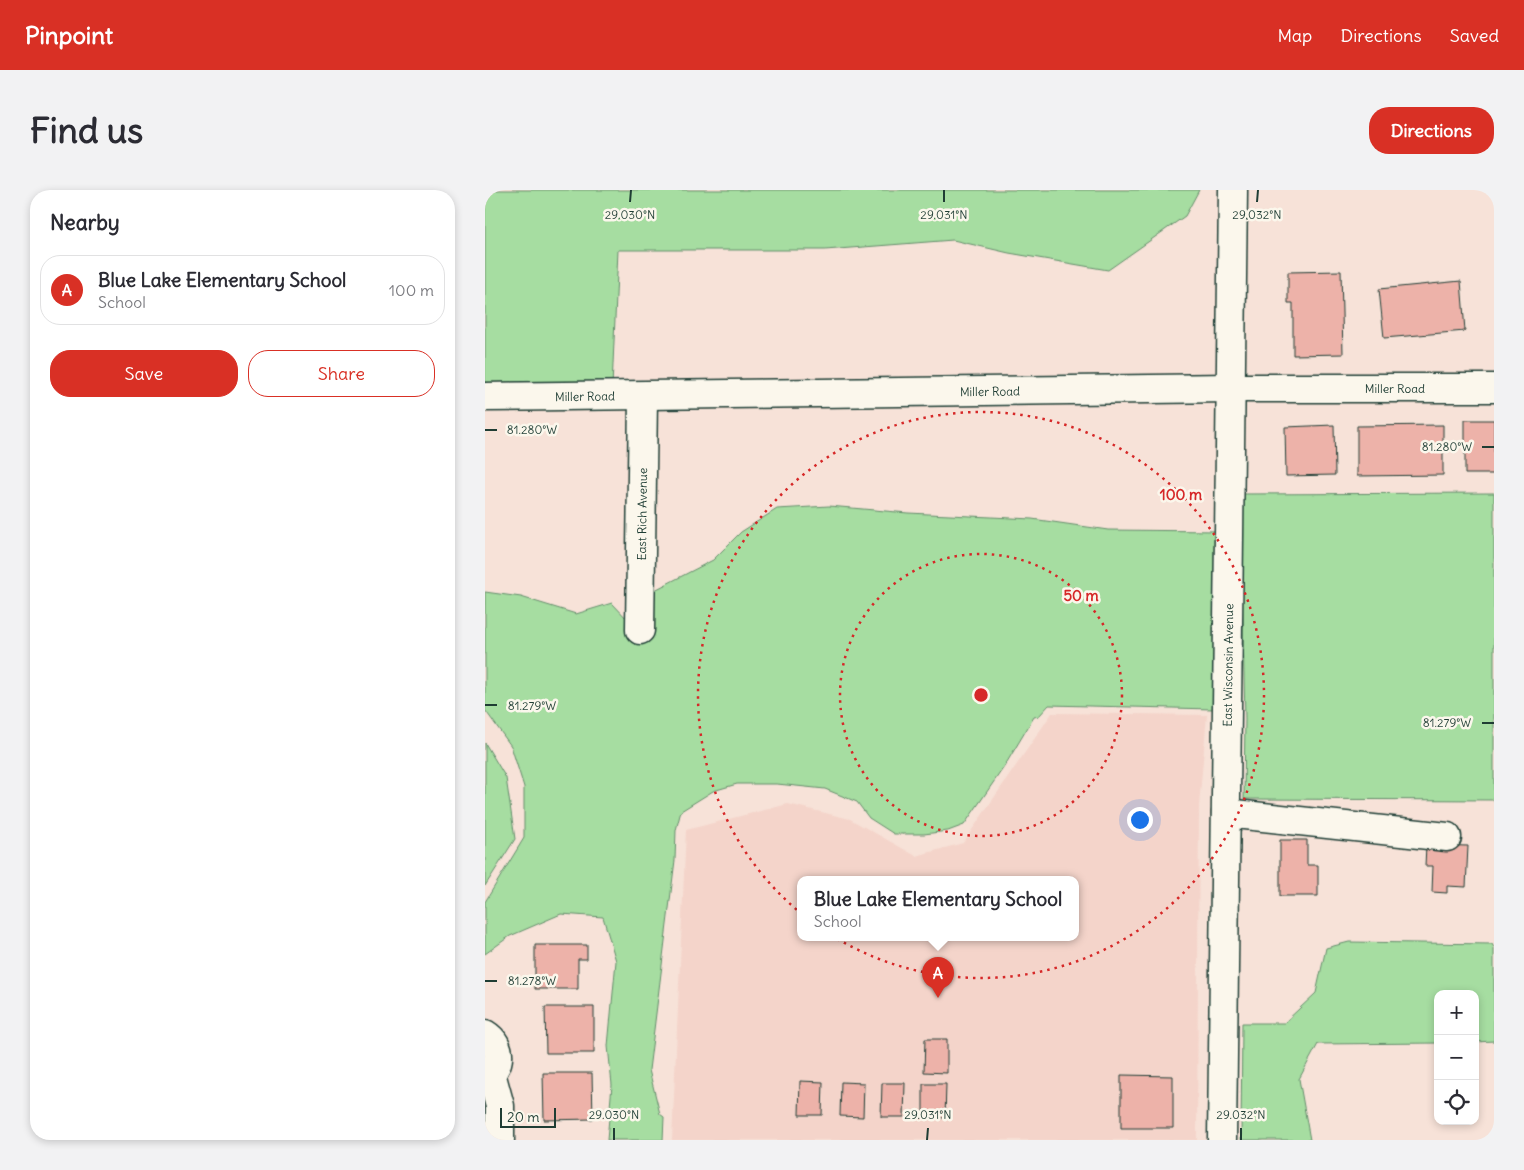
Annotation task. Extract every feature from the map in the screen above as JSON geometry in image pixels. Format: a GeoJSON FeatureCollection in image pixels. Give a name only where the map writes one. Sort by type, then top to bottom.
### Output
{"type":"FeatureCollection","features":[{"type":"Feature","properties":{"kind":"street","name":"East Wisconsin Avenue"},"geometry":{"type":"LineString","coordinates":[[1222,1140],[1233,190]]}},
{"type":"Feature","properties":{"kind":"street","name":"Miller Road"},"geometry":{"type":"LineString","coordinates":[[485,397],[643,397],[1231,388],[1494,388]]}},
{"type":"Feature","properties":{"kind":"street","name":"East Rich Avenue"},"geometry":{"type":"LineString","coordinates":[[640,630],[643,397]]}},
{"type":"Feature","properties":{"kind":"street"},"geometry":{"type":"LineString","coordinates":[[1226,813],[1447,838]]}},
{"type":"Feature","properties":{"kind":"street"},"geometry":{"type":"LineString","coordinates":[[485,1034],[493,1041],[499,1052],[497,1065],[488,1076],[500,1106],[500,1140]]}},
{"type":"Feature","properties":{"kind":"shaded area"},"geometry":{"type":"Polygon","coordinates":[[[1052,713],[1207,715],[1199,806],[1197,1140],[672,1140],[686,830],[788,804],[850,819],[916,856],[963,843],[1052,713]]]}},
{"type":"Feature","properties":{"kind":"green space"},"geometry":{"type":"Polygon","coordinates":[[[485,190],[1199,190],[1185,216],[1108,270],[1009,253],[953,240],[825,250],[618,250],[612,387],[485,387],[485,190]]]}},
{"type":"Feature","properties":{"kind":"green space"},"geometry":{"type":"Polygon","coordinates":[[[1494,493],[1494,800],[1244,799],[1245,719],[1240,494],[1494,493]]]}},
{"type":"Feature","properties":{"kind":"green space"},"geometry":{"type":"Polygon","coordinates":[[[829,506],[908,513],[1032,519],[1108,530],[1218,531],[1213,709],[1049,705],[1039,716],[1034,717],[1004,767],[964,825],[948,831],[924,834],[894,834],[869,818],[857,802],[825,789],[777,784],[737,784],[713,791],[681,811],[676,830],[675,860],[649,1070],[660,1114],[664,1117],[663,1140],[607,1140],[612,1085],[608,1046],[616,961],[603,917],[561,914],[510,936],[485,954],[485,902],[524,838],[524,787],[511,746],[485,710],[485,592],[521,597],[576,614],[612,603],[629,621],[629,640],[650,640],[651,592],[713,560],[741,532],[777,509],[829,506]]]}},
{"type":"Feature","properties":{"kind":"green space"},"geometry":{"type":"Polygon","coordinates":[[[485,743],[506,778],[515,839],[485,886],[485,743]]]}},
{"type":"Feature","properties":{"kind":"green space"},"geometry":{"type":"Polygon","coordinates":[[[1349,942],[1492,944],[1494,948],[1494,1041],[1479,1042],[1479,990],[1434,990],[1434,1043],[1318,1044],[1299,1079],[1310,1140],[1241,1140],[1242,1023],[1284,1023],[1316,993],[1326,948],[1349,942]]]}},
{"type":"Feature","properties":{"kind":"building"},"geometry":{"type":"Polygon","coordinates":[[[1341,271],[1343,354],[1293,355],[1293,303],[1288,303],[1288,272],[1341,271]]]}},
{"type":"Feature","properties":{"kind":"building"},"geometry":{"type":"Polygon","coordinates":[[[1461,281],[1465,331],[1384,338],[1379,289],[1461,281]]]}},
{"type":"Feature","properties":{"kind":"building"},"geometry":{"type":"Polygon","coordinates":[[[1465,420],[1494,420],[1494,474],[1465,474],[1465,420]]]}},
{"type":"Feature","properties":{"kind":"building"},"geometry":{"type":"Polygon","coordinates":[[[1334,425],[1335,475],[1286,476],[1285,427],[1334,425]]]}},
{"type":"Feature","properties":{"kind":"building"},"geometry":{"type":"Polygon","coordinates":[[[1443,425],[1443,475],[1357,476],[1357,426],[1443,425]]]}},
{"type":"Feature","properties":{"kind":"building"},"geometry":{"type":"Polygon","coordinates":[[[1280,840],[1307,840],[1307,865],[1318,865],[1318,896],[1280,896],[1280,840]]]}},
{"type":"Feature","properties":{"kind":"building"},"geometry":{"type":"Polygon","coordinates":[[[1426,845],[1468,846],[1466,887],[1447,886],[1447,893],[1432,892],[1433,866],[1425,866],[1426,845]]]}},
{"type":"Feature","properties":{"kind":"building"},"geometry":{"type":"Polygon","coordinates":[[[535,945],[587,945],[587,959],[578,959],[578,989],[535,989],[535,945]]]}},
{"type":"Feature","properties":{"kind":"building"},"geometry":{"type":"Polygon","coordinates":[[[545,1007],[594,1007],[594,1053],[546,1053],[545,1007]]]}},
{"type":"Feature","properties":{"kind":"building"},"geometry":{"type":"Polygon","coordinates":[[[925,1039],[947,1039],[947,1073],[924,1072],[925,1039]]]}},
{"type":"Feature","properties":{"kind":"building"},"geometry":{"type":"Polygon","coordinates":[[[543,1073],[592,1073],[593,1119],[544,1120],[543,1073]]]}},
{"type":"Feature","properties":{"kind":"building"},"geometry":{"type":"Polygon","coordinates":[[[1121,1075],[1173,1076],[1173,1128],[1121,1128],[1121,1075]]]}},
{"type":"Feature","properties":{"kind":"building"},"geometry":{"type":"Polygon","coordinates":[[[800,1081],[823,1082],[822,1115],[799,1115],[800,1081]]]}},
{"type":"Feature","properties":{"kind":"building"},"geometry":{"type":"Polygon","coordinates":[[[841,1082],[864,1083],[863,1117],[840,1116],[841,1082]]]}},
{"type":"Feature","properties":{"kind":"building"},"geometry":{"type":"Polygon","coordinates":[[[882,1083],[905,1083],[904,1117],[881,1117],[882,1083]]]}},
{"type":"Feature","properties":{"kind":"building"},"geometry":{"type":"Polygon","coordinates":[[[923,1084],[946,1084],[945,1118],[923,1117],[923,1084]]]}},
{"type":"Feature","properties":{"kind":"place","name":"Blue Lake Elementary School"},"geometry":{"type":"Point","coordinates":[938,998]}}]}
